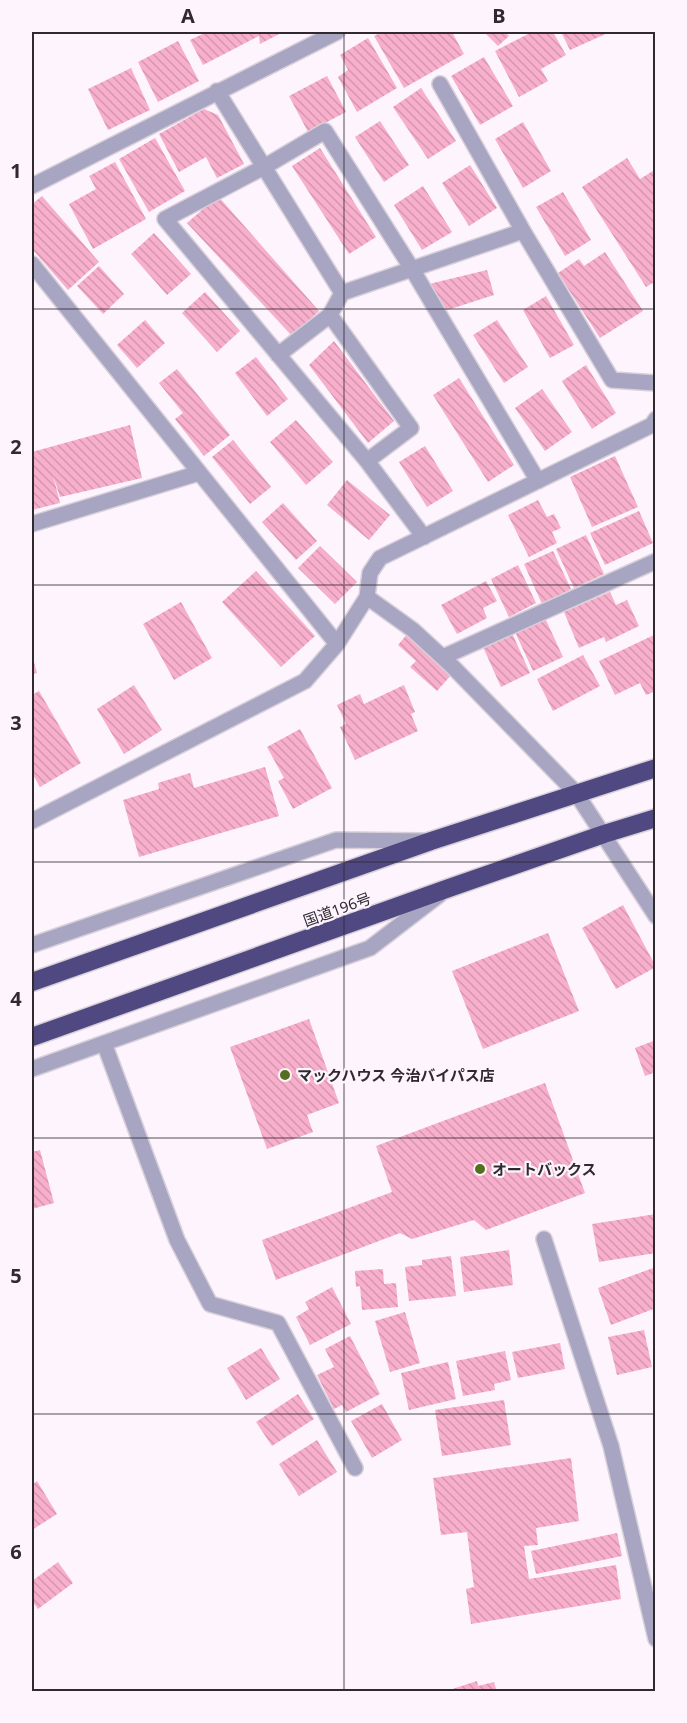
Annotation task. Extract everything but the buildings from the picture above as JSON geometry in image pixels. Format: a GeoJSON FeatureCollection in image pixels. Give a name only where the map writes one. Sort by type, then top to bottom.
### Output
{"type":"FeatureCollection","features":[{"type":"Feature","properties":{"kind":"highway"},"geometry":{"type":"LineString","coordinates":[[32,982],[431,841],[656,768]]}},
{"type":"Feature","properties":{"kind":"highway","name":"国道196号"},"geometry":{"type":"LineString","coordinates":[[32,1037],[449,888],[656,818]]}},
{"type":"Feature","properties":{"kind":"street"},"geometry":{"type":"LineString","coordinates":[[32,186],[337,32]]}},
{"type":"Feature","properties":{"kind":"street"},"geometry":{"type":"LineString","coordinates":[[440,84],[523,231],[612,380],[656,382]]}},
{"type":"Feature","properties":{"kind":"street"},"geometry":{"type":"LineString","coordinates":[[217,91],[342,293]]}},
{"type":"Feature","properties":{"kind":"street"},"geometry":{"type":"LineString","coordinates":[[424,537],[367,462],[165,219],[264,167],[325,131],[412,269],[538,481]]}},
{"type":"Feature","properties":{"kind":"street"},"geometry":{"type":"LineString","coordinates":[[278,355],[330,315],[342,293],[523,231]]}},
{"type":"Feature","properties":{"kind":"street"},"geometry":{"type":"LineString","coordinates":[[32,264],[337,644]]}},
{"type":"Feature","properties":{"kind":"street"},"geometry":{"type":"LineString","coordinates":[[330,315],[411,428],[367,462]]}},
{"type":"Feature","properties":{"kind":"street"},"geometry":{"type":"LineString","coordinates":[[32,821],[305,681],[337,644],[367,597],[370,573],[380,558],[652,425],[656,419]]}},
{"type":"Feature","properties":{"kind":"street"},"geometry":{"type":"LineString","coordinates":[[32,524],[199,473]]}},
{"type":"Feature","properties":{"kind":"street"},"geometry":{"type":"LineString","coordinates":[[443,657],[656,561]]}},
{"type":"Feature","properties":{"kind":"street"},"geometry":{"type":"LineString","coordinates":[[367,597],[413,630],[443,657],[576,793],[656,916]]}},
{"type":"Feature","properties":{"kind":"street"},"geometry":{"type":"LineString","coordinates":[[32,945],[336,840],[431,841]]}},
{"type":"Feature","properties":{"kind":"street"},"geometry":{"type":"LineString","coordinates":[[32,1070],[369,948],[449,888]]}},
{"type":"Feature","properties":{"kind":"street"},"geometry":{"type":"LineString","coordinates":[[104,1043],[177,1240],[210,1304],[278,1323],[356,1468]]}},
{"type":"Feature","properties":{"kind":"street"},"geometry":{"type":"LineString","coordinates":[[544,1239],[611,1446],[656,1639]]}},
{"type":"Feature","properties":{"kind":"place","name":"マックハウス 今治バイパス店"},"geometry":{"type":"Point","coordinates":[285,1075]}},
{"type":"Feature","properties":{"kind":"place","name":"オートバックス"},"geometry":{"type":"Point","coordinates":[480,1169]}}]}
